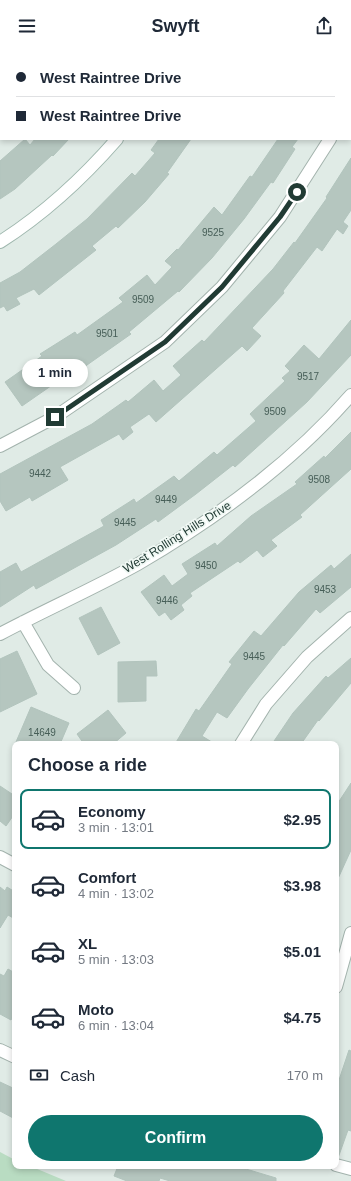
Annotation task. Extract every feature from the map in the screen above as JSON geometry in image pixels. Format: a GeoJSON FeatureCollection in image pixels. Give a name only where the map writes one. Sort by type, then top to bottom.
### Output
{"type":"FeatureCollection","features":[{"type":"Feature","properties":{"kind":"street"},"geometry":{"type":"LineString","coordinates":[[0,242],[53,202],[101,157],[116,140]]}},
{"type":"Feature","properties":{"kind":"street"},"geometry":{"type":"LineString","coordinates":[[0,446],[55,417],[165,342],[222,287],[280,217],[329,140]]}},
{"type":"Feature","properties":{"kind":"street","name":"West Rolling Hills Drive"},"geometry":{"type":"LineString","coordinates":[[0,634],[137,564],[220,512],[282,462],[351,395]]}},
{"type":"Feature","properties":{"kind":"street"},"geometry":{"type":"LineString","coordinates":[[243,741],[271,698],[307,657],[351,618]]}},
{"type":"Feature","properties":{"kind":"street"},"geometry":{"type":"LineString","coordinates":[[23,622],[48,665],[74,688]]}},
{"type":"Feature","properties":{"kind":"street"},"geometry":{"type":"LineString","coordinates":[[0,857],[12,863]]}},
{"type":"Feature","properties":{"kind":"street"},"geometry":{"type":"LineString","coordinates":[[339,976],[351,932]]}},
{"type":"Feature","properties":{"kind":"street"},"geometry":{"type":"LineString","coordinates":[[0,1050],[12,1056]]}},
{"type":"Feature","properties":{"kind":"street"},"geometry":{"type":"LineString","coordinates":[[339,1166],[351,1169]]}},
{"type":"Feature","properties":{"kind":"green space"},"geometry":{"type":"Polygon","coordinates":[[[0,1152],[12,1158],[12,1169],[37,1169],[66,1181],[0,1181],[0,1152]]]}},
{"type":"Feature","properties":{"kind":"building"},"geometry":{"type":"Polygon","coordinates":[[[24,140],[26,140],[30,145],[34,140],[68,140],[53,156],[52,155],[15,189],[0,199],[0,161],[24,140]]]}},
{"type":"Feature","properties":{"kind":"building"},"geometry":{"type":"Polygon","coordinates":[[[158,140],[190,140],[167,173],[169,174],[145,202],[118,228],[116,226],[92,246],[96,250],[39,295],[34,289],[16,298],[20,304],[7,311],[4,306],[0,308],[0,283],[20,272],[87,219],[132,173],[135,176],[155,153],[151,150],[158,140]]]}},
{"type":"Feature","properties":{"kind":"building"},"geometry":{"type":"Polygon","coordinates":[[[277,140],[297,140],[292,147],[295,149],[273,183],[271,182],[244,219],[212,258],[179,292],[178,291],[129,332],[131,334],[60,384],[58,381],[22,406],[5,382],[42,356],[40,354],[75,332],[77,335],[123,302],[119,298],[147,275],[155,285],[172,267],[165,261],[177,249],[178,250],[214,207],[222,215],[250,176],[252,177],[277,140]]]}},
{"type":"Feature","properties":{"kind":"building"},"geometry":{"type":"Polygon","coordinates":[[[351,158],[351,210],[343,222],[348,226],[343,234],[337,229],[322,251],[317,247],[283,291],[284,293],[252,328],[261,336],[247,351],[242,346],[156,422],[149,414],[130,427],[133,432],[123,440],[119,434],[60,467],[68,480],[32,501],[30,497],[6,511],[0,501],[0,474],[92,424],[126,400],[128,402],[154,380],[163,391],[181,375],[173,366],[202,340],[204,342],[273,269],[294,242],[295,243],[327,198],[326,197],[351,158]]]}},
{"type":"Feature","properties":{"kind":"building"},"geometry":{"type":"Polygon","coordinates":[[[351,320],[351,355],[307,402],[235,467],[233,465],[158,522],[156,519],[116,545],[36,589],[34,585],[0,607],[0,572],[16,563],[21,572],[104,526],[101,520],[134,499],[136,503],[174,476],[179,481],[214,452],[217,455],[256,421],[250,414],[285,381],[282,378],[290,371],[285,366],[304,345],[319,359],[351,320]]]}},
{"type":"Feature","properties":{"kind":"building"},"geometry":{"type":"Polygon","coordinates":[[[351,432],[351,469],[300,515],[302,517],[271,540],[277,546],[263,557],[257,550],[240,563],[238,561],[190,593],[192,596],[181,605],[184,610],[171,620],[165,612],[159,616],[141,592],[164,575],[172,586],[188,574],[182,564],[215,543],[217,546],[251,516],[297,484],[295,482],[324,456],[325,458],[351,432]]]}},
{"type":"Feature","properties":{"kind":"building"},"geometry":{"type":"Polygon","coordinates":[[[351,554],[351,587],[320,613],[316,609],[284,646],[283,645],[227,718],[217,712],[202,736],[210,741],[177,741],[196,709],[199,711],[232,664],[229,662],[254,631],[261,636],[299,592],[331,565],[334,569],[351,554]]]}},
{"type":"Feature","properties":{"kind":"building"},"geometry":{"type":"Polygon","coordinates":[[[101,607],[120,643],[98,655],[79,618],[101,607]]]}},
{"type":"Feature","properties":{"kind":"building"},"geometry":{"type":"Polygon","coordinates":[[[17,651],[37,694],[0,712],[0,659],[17,651]]]}},
{"type":"Feature","properties":{"kind":"building"},"geometry":{"type":"Polygon","coordinates":[[[351,658],[351,683],[319,721],[318,720],[303,741],[274,741],[293,713],[326,676],[328,678],[351,658]]]}},
{"type":"Feature","properties":{"kind":"building"},"geometry":{"type":"Polygon","coordinates":[[[156,661],[157,676],[146,676],[146,701],[118,702],[118,662],[156,661]]]}},
{"type":"Feature","properties":{"kind":"building"},"geometry":{"type":"Polygon","coordinates":[[[31,707],[69,723],[61,741],[16,741],[31,707]]]}},
{"type":"Feature","properties":{"kind":"building"},"geometry":{"type":"Polygon","coordinates":[[[108,710],[126,733],[117,741],[82,741],[77,734],[108,710]]]}},
{"type":"Feature","properties":{"kind":"building"},"geometry":{"type":"Polygon","coordinates":[[[351,783],[351,850],[339,876],[339,801],[351,783]]]}},
{"type":"Feature","properties":{"kind":"building"},"geometry":{"type":"Polygon","coordinates":[[[0,786],[12,794],[12,817],[6,826],[0,821],[0,786]]]}},
{"type":"Feature","properties":{"kind":"building"},"geometry":{"type":"Polygon","coordinates":[[[0,887],[5,891],[7,887],[12,890],[12,917],[8,915],[0,928],[0,887]]]}},
{"type":"Feature","properties":{"kind":"building"},"geometry":{"type":"Polygon","coordinates":[[[8,969],[12,971],[11,1020],[0,1014],[0,974],[4,976],[8,969]]]}},
{"type":"Feature","properties":{"kind":"building"},"geometry":{"type":"Polygon","coordinates":[[[349,1050],[351,1051],[351,1131],[348,1130],[339,1155],[339,1090],[339,1080],[349,1050]]]}},
{"type":"Feature","properties":{"kind":"building"},"geometry":{"type":"Polygon","coordinates":[[[0,1082],[12,1088],[12,1117],[0,1111],[0,1082]]]}},
{"type":"Feature","properties":{"kind":"building"},"geometry":{"type":"Polygon","coordinates":[[[117,1169],[246,1169],[276,1178],[276,1181],[170,1181],[160,1178],[159,1181],[127,1181],[114,1176],[117,1169]]]}},
{"type":"Feature","properties":{"kind":"route"},"geometry":{"type":"LineString","coordinates":[[55,417],[165,342],[222,287],[280,217],[297,192]]}}]}
